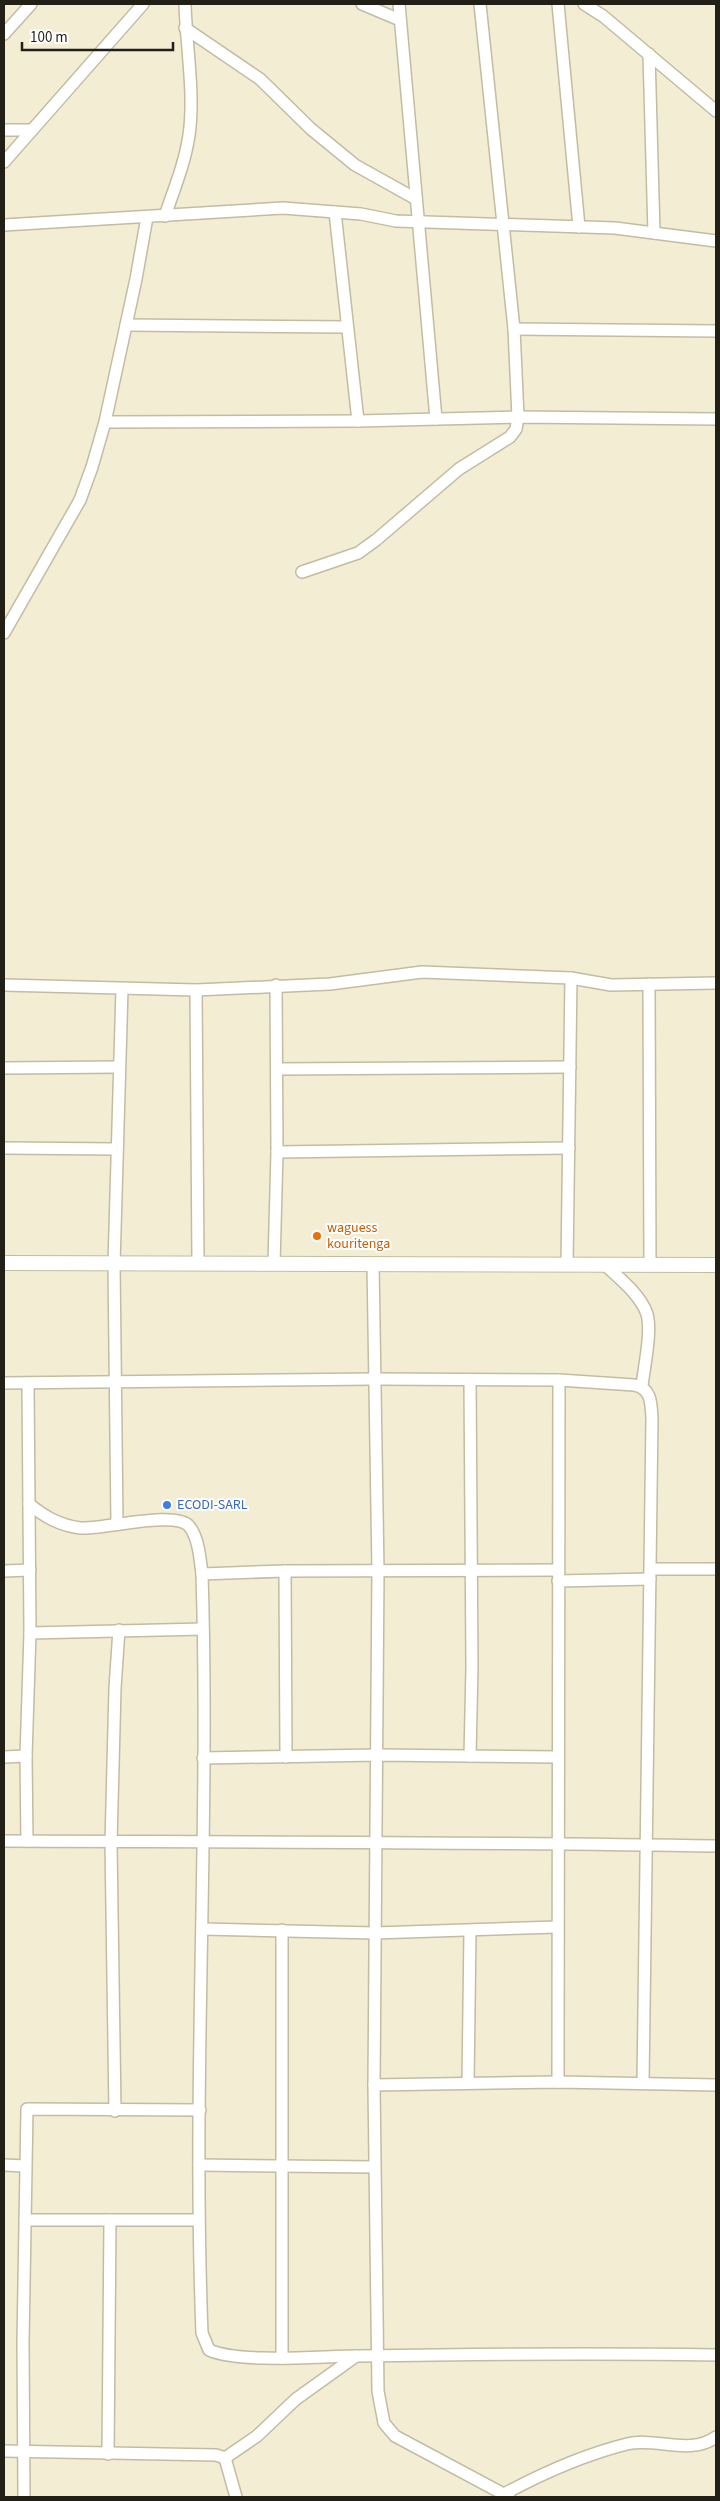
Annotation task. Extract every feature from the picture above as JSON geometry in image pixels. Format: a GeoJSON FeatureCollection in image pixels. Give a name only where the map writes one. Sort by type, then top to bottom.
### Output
{"type":"FeatureCollection","features":[{"type":"Feature","properties":{"kind":"street"},"geometry":{"type":"LineString","coordinates":[[4,34],[31,4]]}},
{"type":"Feature","properties":{"kind":"street"},"geometry":{"type":"LineString","coordinates":[[4,162],[143,4]]}},
{"type":"Feature","properties":{"kind":"street"},"geometry":{"type":"LineString","coordinates":[[165,216],[184,160],[190,133],[191,108],[185,4]]}},
{"type":"Feature","properties":{"kind":"street"},"geometry":{"type":"LineString","coordinates":[[362,4],[400,20]]}},
{"type":"Feature","properties":{"kind":"street"},"geometry":{"type":"LineString","coordinates":[[399,4],[436,419]]}},
{"type":"Feature","properties":{"kind":"street"},"geometry":{"type":"LineString","coordinates":[[302,572],[358,553],[376,540],[459,469],[510,437],[516,429],[518,416],[514,329],[480,4]]}},
{"type":"Feature","properties":{"kind":"street"},"geometry":{"type":"LineString","coordinates":[[558,4],[579,227]]}},
{"type":"Feature","properties":{"kind":"street"},"geometry":{"type":"LineString","coordinates":[[584,4],[603,16],[716,111]]}},
{"type":"Feature","properties":{"kind":"street"},"geometry":{"type":"LineString","coordinates":[[4,16],[15,21]]}},
{"type":"Feature","properties":{"kind":"street"},"geometry":{"type":"LineString","coordinates":[[185,28],[260,79],[311,129],[355,165],[416,199]]}},
{"type":"Feature","properties":{"kind":"street"},"geometry":{"type":"LineString","coordinates":[[649,54],[654,233]]}},
{"type":"Feature","properties":{"kind":"street"},"geometry":{"type":"LineString","coordinates":[[4,130],[32,130]]}},
{"type":"Feature","properties":{"kind":"street"},"geometry":{"type":"LineString","coordinates":[[4,224],[165,216],[252,208],[283,208],[418,222],[579,227],[654,233],[716,241]]}},
{"type":"Feature","properties":{"kind":"street"},"geometry":{"type":"LineString","coordinates":[[335,212],[358,421]]}},
{"type":"Feature","properties":{"kind":"street"},"geometry":{"type":"LineString","coordinates":[[4,633],[80,500],[104,422],[126,325],[147,217]]}},
{"type":"Feature","properties":{"kind":"street"},"geometry":{"type":"LineString","coordinates":[[126,325],[347,327]]}},
{"type":"Feature","properties":{"kind":"street"},"geometry":{"type":"LineString","coordinates":[[514,329],[716,331]]}},
{"type":"Feature","properties":{"kind":"street"},"geometry":{"type":"LineString","coordinates":[[104,422],[358,421],[518,416],[716,419]]}},
{"type":"Feature","properties":{"kind":"street"},"geometry":{"type":"LineString","coordinates":[[4,985],[196,990],[330,984],[422,972],[571,978],[611,984],[716,983]]}},
{"type":"Feature","properties":{"kind":"street"},"geometry":{"type":"LineString","coordinates":[[568,1264],[571,978]]}},
{"type":"Feature","properties":{"kind":"street"},"geometry":{"type":"LineString","coordinates":[[649,984],[650,1265]]}},
{"type":"Feature","properties":{"kind":"street"},"geometry":{"type":"LineString","coordinates":[[274,1264],[277,1152],[276,985]]}},
{"type":"Feature","properties":{"kind":"street"},"geometry":{"type":"LineString","coordinates":[[117,1523],[114,1264],[122,989]]}},
{"type":"Feature","properties":{"kind":"street"},"geometry":{"type":"LineString","coordinates":[[196,990],[198,1264]]}},
{"type":"Feature","properties":{"kind":"street"},"geometry":{"type":"LineString","coordinates":[[4,1068],[119,1067]]}},
{"type":"Feature","properties":{"kind":"street"},"geometry":{"type":"LineString","coordinates":[[277,1069],[570,1067]]}},
{"type":"Feature","properties":{"kind":"street"},"geometry":{"type":"LineString","coordinates":[[4,1148],[117,1149]]}},
{"type":"Feature","properties":{"kind":"street"},"geometry":{"type":"LineString","coordinates":[[277,1152],[569,1148]]}},
{"type":"Feature","properties":{"kind":"street"},"geometry":{"type":"LineString","coordinates":[[4,1263],[716,1265]]}},
{"type":"Feature","properties":{"kind":"street"},"geometry":{"type":"LineString","coordinates":[[373,1264],[378,1571],[374,2167],[378,2391],[382,2416],[388,2429],[416,2450],[507,2496],[555,2468],[627,2444],[644,2442],[698,2445],[716,2437]]}},
{"type":"Feature","properties":{"kind":"street"},"geometry":{"type":"LineString","coordinates":[[604,1264],[630,1288],[646,1312],[649,1324],[642,1386],[649,1395],[652,1419],[643,2083]]}},
{"type":"Feature","properties":{"kind":"street"},"geometry":{"type":"LineString","coordinates":[[4,1383],[374,1379],[559,1380],[642,1386]]}},
{"type":"Feature","properties":{"kind":"street"},"geometry":{"type":"LineString","coordinates":[[470,1380],[472,1667],[470,1756]]}},
{"type":"Feature","properties":{"kind":"street"},"geometry":{"type":"LineString","coordinates":[[558,2082],[557,1926],[560,1844],[558,1757],[559,1380]]}},
{"type":"Feature","properties":{"kind":"street"},"geometry":{"type":"LineString","coordinates":[[27,1841],[26,1756],[30,1633],[28,1384]]}},
{"type":"Feature","properties":{"kind":"street"},"geometry":{"type":"LineString","coordinates":[[29,1504],[52,1520],[67,1525],[92,1528],[117,1523],[182,1521],[189,1526],[193,1534],[202,1574],[203,1929],[198,2220],[202,2334],[209,2350],[220,2355],[282,2358],[550,2353],[716,2354]]}},
{"type":"Feature","properties":{"kind":"street"},"geometry":{"type":"LineString","coordinates":[[202,1574],[285,1571],[378,1571],[471,1572],[558,1576],[651,1574],[716,1568]]}},
{"type":"Feature","properties":{"kind":"street"},"geometry":{"type":"LineString","coordinates":[[4,1571],[30,1570]]}},
{"type":"Feature","properties":{"kind":"street"},"geometry":{"type":"LineString","coordinates":[[285,1571],[286,1757]]}},
{"type":"Feature","properties":{"kind":"street"},"geometry":{"type":"LineString","coordinates":[[30,1633],[203,1629]]}},
{"type":"Feature","properties":{"kind":"street"},"geometry":{"type":"LineString","coordinates":[[115,2111],[111,1843],[114,1688],[119,1630]]}},
{"type":"Feature","properties":{"kind":"street"},"geometry":{"type":"LineString","coordinates":[[203,1758],[378,1755],[558,1757]]}},
{"type":"Feature","properties":{"kind":"street"},"geometry":{"type":"LineString","coordinates":[[4,1756],[26,1756]]}},
{"type":"Feature","properties":{"kind":"street"},"geometry":{"type":"LineString","coordinates":[[4,1841],[111,1843],[377,1841],[716,1846]]}},
{"type":"Feature","properties":{"kind":"street"},"geometry":{"type":"LineString","coordinates":[[203,1929],[375,1933],[470,1931],[557,1926]]}},
{"type":"Feature","properties":{"kind":"street"},"geometry":{"type":"LineString","coordinates":[[282,1930],[282,2358]]}},
{"type":"Feature","properties":{"kind":"street"},"geometry":{"type":"LineString","coordinates":[[468,2083],[470,1931]]}},
{"type":"Feature","properties":{"kind":"street"},"geometry":{"type":"LineString","coordinates":[[374,2085],[558,2082],[716,2084]]}},
{"type":"Feature","properties":{"kind":"street"},"geometry":{"type":"LineString","coordinates":[[24,2497],[25,2166],[27,2109],[200,2110]]}},
{"type":"Feature","properties":{"kind":"street"},"geometry":{"type":"LineString","coordinates":[[200,2165],[374,2167]]}},
{"type":"Feature","properties":{"kind":"street"},"geometry":{"type":"LineString","coordinates":[[4,2166],[25,2166]]}},
{"type":"Feature","properties":{"kind":"street"},"geometry":{"type":"LineString","coordinates":[[25,2220],[198,2220]]}},
{"type":"Feature","properties":{"kind":"street"},"geometry":{"type":"LineString","coordinates":[[108,2454],[110,2220]]}},
{"type":"Feature","properties":{"kind":"street"},"geometry":{"type":"LineString","coordinates":[[4,2451],[216,2456],[225,2458],[257,2436],[296,2399],[356,2356]]}},
{"type":"Feature","properties":{"kind":"street"},"geometry":{"type":"LineString","coordinates":[[225,2458],[236,2497]]}},
{"type":"Feature","properties":{"kind":"place","name":"waguess kouritenga"},"geometry":{"type":"Point","coordinates":[317,1236]}},
{"type":"Feature","properties":{"kind":"place","name":"ECODI-SARL"},"geometry":{"type":"Point","coordinates":[167,1505]}}]}
